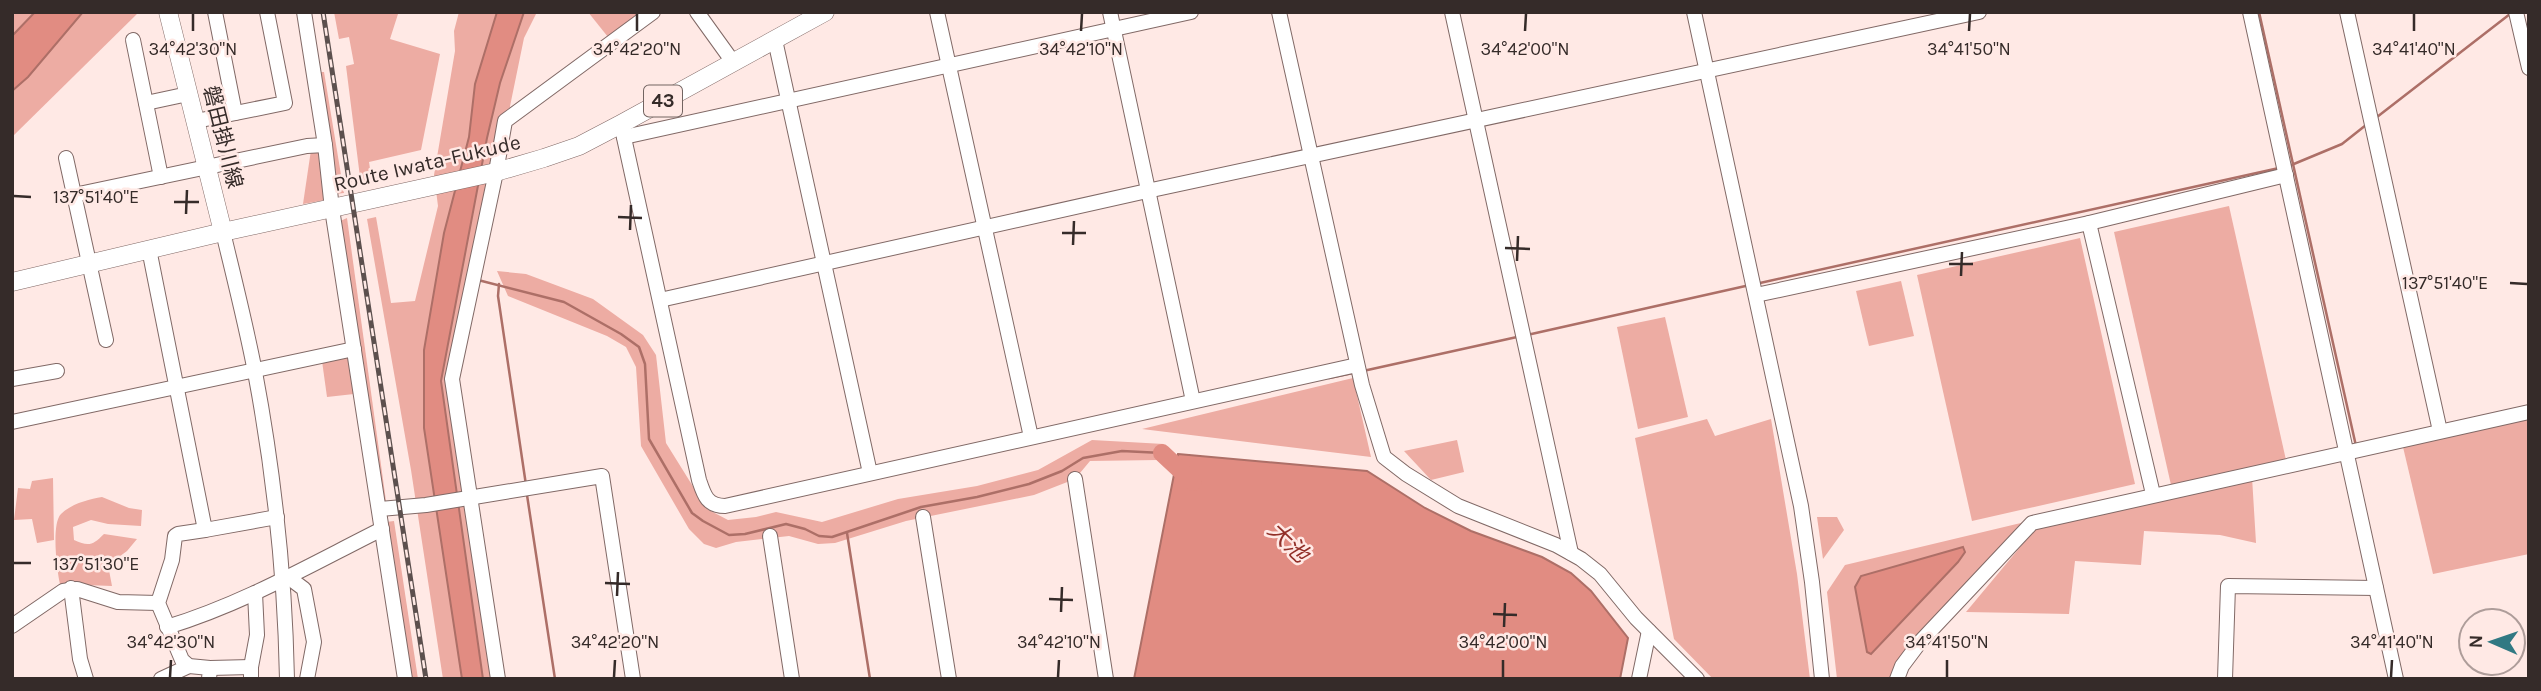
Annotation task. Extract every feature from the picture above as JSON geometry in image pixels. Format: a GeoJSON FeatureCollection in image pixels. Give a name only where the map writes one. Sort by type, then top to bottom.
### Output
{"type":"FeatureCollection","features":[{"type":"Feature","properties":{"kind":"main road","name":"磐田掛川線"},"geometry":{"type":"LineString","coordinates":[[169,12],[223,232]]}},
{"type":"Feature","properties":{"kind":"main road","name":"Route Iwata-Fukude"},"geometry":{"type":"LineString","coordinates":[[12,282],[89,262],[495,172],[579,146],[623,131],[733,62],[775,40],[804,18],[825,12]]}},
{"type":"Feature","properties":{"kind":"street"},"geometry":{"type":"LineString","coordinates":[[215,12],[235,113]]}},
{"type":"Feature","properties":{"kind":"street"},"geometry":{"type":"LineString","coordinates":[[196,121],[285,103],[267,12]]}},
{"type":"Feature","properties":{"kind":"street"},"geometry":{"type":"LineString","coordinates":[[304,12],[405,679]]}},
{"type":"Feature","properties":{"kind":"street"},"geometry":{"type":"LineString","coordinates":[[498,679],[468,499],[453,396],[453,379],[505,121],[653,12]]}},
{"type":"Feature","properties":{"kind":"street"},"geometry":{"type":"LineString","coordinates":[[696,12],[733,62]]}},
{"type":"Feature","properties":{"kind":"street"},"geometry":{"type":"LineString","coordinates":[[937,12],[1031,437]]}},
{"type":"Feature","properties":{"kind":"street"},"geometry":{"type":"LineString","coordinates":[[1110,12],[1193,401]]}},
{"type":"Feature","properties":{"kind":"street"},"geometry":{"type":"LineString","coordinates":[[1191,12],[787,102],[623,131],[699,480],[708,501],[715,506],[725,506],[1357,365]]}},
{"type":"Feature","properties":{"kind":"street"},"geometry":{"type":"LineString","coordinates":[[1279,12],[1357,365],[1384,457],[1458,506],[1571,553],[1600,574],[1649,631],[1697,679]]}},
{"type":"Feature","properties":{"kind":"street"},"geometry":{"type":"LineString","coordinates":[[1452,12],[1571,553]]}},
{"type":"Feature","properties":{"kind":"street"},"geometry":{"type":"LineString","coordinates":[[1694,12],[1801,506],[1822,679]]}},
{"type":"Feature","properties":{"kind":"street"},"geometry":{"type":"LineString","coordinates":[[660,300],[1147,191],[1979,12]]}},
{"type":"Feature","properties":{"kind":"street"},"geometry":{"type":"LineString","coordinates":[[2250,12],[2396,679]]}},
{"type":"Feature","properties":{"kind":"street"},"geometry":{"type":"LineString","coordinates":[[2347,12],[2440,431]]}},
{"type":"Feature","properties":{"kind":"street"},"geometry":{"type":"LineString","coordinates":[[2516,12],[2529,68]]}},
{"type":"Feature","properties":{"kind":"street"},"geometry":{"type":"LineString","coordinates":[[133,40],[161,177]]}},
{"type":"Feature","properties":{"kind":"street"},"geometry":{"type":"LineString","coordinates":[[775,40],[870,473]]}},
{"type":"Feature","properties":{"kind":"street"},"geometry":{"type":"LineString","coordinates":[[146,103],[188,94]]}},
{"type":"Feature","properties":{"kind":"street"},"geometry":{"type":"LineString","coordinates":[[74,195],[307,146],[325,145]]}},
{"type":"Feature","properties":{"kind":"street"},"geometry":{"type":"LineString","coordinates":[[66,158],[106,340]]}},
{"type":"Feature","properties":{"kind":"street"},"geometry":{"type":"LineString","coordinates":[[1756,295],[2089,223],[2285,168]]}},
{"type":"Feature","properties":{"kind":"street"},"geometry":{"type":"LineString","coordinates":[[2089,223],[2153,494]]}},
{"type":"Feature","properties":{"kind":"street"},"geometry":{"type":"LineString","coordinates":[[223,232],[254,371],[286,578],[287,679]]}},
{"type":"Feature","properties":{"kind":"street"},"geometry":{"type":"LineString","coordinates":[[149,249],[205,530]]}},
{"type":"Feature","properties":{"kind":"street"},"geometry":{"type":"LineString","coordinates":[[12,422],[354,349]]}},
{"type":"Feature","properties":{"kind":"street"},"geometry":{"type":"LineString","coordinates":[[12,379],[57,371]]}},
{"type":"Feature","properties":{"kind":"street"},"geometry":{"type":"LineString","coordinates":[[1897,679],[1902,666],[1920,642],[2032,523],[2529,412]]}},
{"type":"Feature","properties":{"kind":"street"},"geometry":{"type":"LineString","coordinates":[[380,509],[468,499],[602,476],[633,679]]}},
{"type":"Feature","properties":{"kind":"street"},"geometry":{"type":"LineString","coordinates":[[1074,479],[1106,679]]}},
{"type":"Feature","properties":{"kind":"street"},"geometry":{"type":"LineString","coordinates":[[255,593],[257,635],[251,673],[210,674],[182,660],[158,603],[172,560],[175,536],[277,517]]}},
{"type":"Feature","properties":{"kind":"street"},"geometry":{"type":"LineString","coordinates":[[923,517],[949,679]]}},
{"type":"Feature","properties":{"kind":"street"},"geometry":{"type":"LineString","coordinates":[[167,626],[204,616],[255,593],[383,528]]}},
{"type":"Feature","properties":{"kind":"street"},"geometry":{"type":"LineString","coordinates":[[770,536],[793,679]]}},
{"type":"Feature","properties":{"kind":"street"},"geometry":{"type":"LineString","coordinates":[[286,578],[304,589],[314,642],[307,679]]}},
{"type":"Feature","properties":{"kind":"street"},"geometry":{"type":"LineString","coordinates":[[2225,679],[2228,586],[2376,588]]}},
{"type":"Feature","properties":{"kind":"street"},"geometry":{"type":"LineString","coordinates":[[12,626],[63,591],[71,589],[118,602],[158,603]]}},
{"type":"Feature","properties":{"kind":"street"},"geometry":{"type":"LineString","coordinates":[[71,589],[80,659],[86,679]]}},
{"type":"Feature","properties":{"kind":"street"},"geometry":{"type":"LineString","coordinates":[[1639,679],[1649,631]]}},
{"type":"Feature","properties":{"kind":"street"},"geometry":{"type":"LineString","coordinates":[[161,679],[190,666]]}},
{"type":"Feature","properties":{"kind":"shaded area"},"geometry":{"type":"Polygon","coordinates":[[[17,12],[139,12],[12,137],[12,16],[17,12]]]}},
{"type":"Feature","properties":{"kind":"shaded area"},"geometry":{"type":"Polygon","coordinates":[[[334,12],[393,12],[398,14],[390,39],[440,54],[421,150],[369,162],[372,182],[361,185],[346,66],[354,64],[349,37],[339,39],[334,12]]]}},
{"type":"Feature","properties":{"kind":"shaded area"},"geometry":{"type":"Polygon","coordinates":[[[459,12],[537,12],[524,38],[453,384],[498,679],[443,679],[411,470],[367,219],[376,217],[391,303],[415,301],[438,206],[434,175],[459,12]]]}},
{"type":"Feature","properties":{"kind":"shaded area"},"geometry":{"type":"Polygon","coordinates":[[[588,12],[650,12],[612,42],[588,12]]]}},
{"type":"Feature","properties":{"kind":"shaded area"},"geometry":{"type":"Polygon","coordinates":[[[314,72],[324,72],[344,193],[335,194],[314,72]]]}},
{"type":"Feature","properties":{"kind":"shaded area"},"geometry":{"type":"Polygon","coordinates":[[[311,150],[322,150],[331,199],[303,204],[311,150]]]}},
{"type":"Feature","properties":{"kind":"shaded area"},"geometry":{"type":"Polygon","coordinates":[[[2229,206],[2286,460],[2171,485],[2114,232],[2229,206]]]}},
{"type":"Feature","properties":{"kind":"shaded area"},"geometry":{"type":"Polygon","coordinates":[[[347,218],[386,501],[378,499],[338,222],[347,218]]]}},
{"type":"Feature","properties":{"kind":"shaded area"},"geometry":{"type":"Polygon","coordinates":[[[2080,238],[2135,484],[1972,521],[1917,275],[2080,238]]]}},
{"type":"Feature","properties":{"kind":"shaded area"},"geometry":{"type":"Polygon","coordinates":[[[497,271],[526,274],[593,299],[643,335],[656,355],[666,443],[707,509],[728,520],[776,512],[822,522],[898,499],[977,486],[1038,470],[1092,440],[1164,444],[1158,460],[1090,461],[1075,479],[1034,495],[906,521],[835,543],[818,544],[789,536],[736,542],[716,548],[704,544],[689,529],[641,446],[636,367],[626,347],[607,336],[508,296],[497,271]]]}},
{"type":"Feature","properties":{"kind":"shaded area"},"geometry":{"type":"Polygon","coordinates":[[[1901,281],[1914,336],[1869,346],[1856,291],[1901,281]]]}},
{"type":"Feature","properties":{"kind":"shaded area"},"geometry":{"type":"Polygon","coordinates":[[[1665,317],[1688,417],[1638,429],[1617,327],[1665,317]]]}},
{"type":"Feature","properties":{"kind":"shaded area"},"geometry":{"type":"Polygon","coordinates":[[[350,356],[354,394],[327,397],[322,361],[350,356]]]}},
{"type":"Feature","properties":{"kind":"shaded area"},"geometry":{"type":"Polygon","coordinates":[[[1353,378],[1371,457],[1142,429],[1353,378]]]}},
{"type":"Feature","properties":{"kind":"shaded area"},"geometry":{"type":"Polygon","coordinates":[[[2529,417],[2529,554],[2433,574],[2403,447],[2529,417]]]}},
{"type":"Feature","properties":{"kind":"shaded area"},"geometry":{"type":"Polygon","coordinates":[[[1707,419],[1715,436],[1771,419],[1797,574],[1810,679],[1713,679],[1674,639],[1635,438],[1707,419]]]}},
{"type":"Feature","properties":{"kind":"shaded area"},"geometry":{"type":"Polygon","coordinates":[[[1457,440],[1464,472],[1431,480],[1404,451],[1457,440]]]}},
{"type":"Feature","properties":{"kind":"shaded area"},"geometry":{"type":"Polygon","coordinates":[[[2252,477],[2256,543],[2220,535],[2144,531],[2141,565],[2075,561],[2069,614],[1966,612],[2037,527],[2252,477]]]}},
{"type":"Feature","properties":{"kind":"shaded area"},"geometry":{"type":"Polygon","coordinates":[[[53,478],[54,540],[37,543],[32,519],[14,520],[18,488],[30,489],[32,481],[53,478]]]}},
{"type":"Feature","properties":{"kind":"shaded area"},"geometry":{"type":"Polygon","coordinates":[[[102,497],[129,508],[142,510],[141,526],[91,520],[73,527],[74,540],[90,544],[104,534],[137,539],[127,551],[108,565],[112,586],[60,584],[56,548],[58,519],[65,510],[75,505],[102,497]]]}},
{"type":"Feature","properties":{"kind":"shaded area"},"geometry":{"type":"Polygon","coordinates":[[[1817,517],[1837,517],[1844,530],[1823,559],[1817,517]]]}},
{"type":"Feature","properties":{"kind":"shaded area"},"geometry":{"type":"Polygon","coordinates":[[[394,521],[418,679],[409,679],[386,522],[394,521]]]}},
{"type":"Feature","properties":{"kind":"shaded area"},"geometry":{"type":"Polygon","coordinates":[[[2025,522],[1895,666],[1890,679],[1837,679],[1827,592],[1845,565],[2025,522]]]}},
{"type":"Feature","properties":{"kind":"water"},"geometry":{"type":"Polygon","coordinates":[[[35,12],[83,12],[28,77],[12,91],[12,36],[35,12]]]}},
{"type":"Feature","properties":{"kind":"water"},"geometry":{"type":"Polygon","coordinates":[[[497,12],[524,12],[500,83],[487,138],[441,381],[483,679],[462,679],[424,428],[424,350],[444,233],[469,137],[475,84],[497,12]]]}},
{"type":"Feature","properties":{"kind":"water"},"geometry":{"type":"Polygon","coordinates":[[[1178,454],[1367,471],[1425,508],[1471,531],[1542,557],[1571,573],[1591,591],[1628,638],[1620,679],[1134,679],[1178,454]]]}},
{"type":"Feature","properties":{"kind":"water"},"geometry":{"type":"Polygon","coordinates":[[[1963,547],[1965,552],[1958,562],[1871,654],[1867,652],[1855,587],[1861,576],[1963,547]]]}},
{"type":"Feature","properties":{"kind":"waterway"},"geometry":{"type":"LineString","coordinates":[[2259,12],[2356,446]]}},
{"type":"Feature","properties":{"kind":"waterway"},"geometry":{"type":"LineString","coordinates":[[2377,117],[2510,14]]}},
{"type":"Feature","properties":{"kind":"waterway"},"geometry":{"type":"LineString","coordinates":[[2289,166],[2342,144],[2366,125]]}},
{"type":"Feature","properties":{"kind":"waterway"},"geometry":{"type":"LineString","coordinates":[[1760,283],[2279,168]]}},
{"type":"Feature","properties":{"kind":"waterway"},"geometry":{"type":"LineString","coordinates":[[478,280],[564,302],[639,347],[645,364],[649,439],[692,513],[729,535],[786,524],[819,536],[832,537],[921,507],[1029,484],[1062,471],[1083,458],[1122,451],[1162,453]]}},
{"type":"Feature","properties":{"kind":"waterway"},"geometry":{"type":"LineString","coordinates":[[499,284],[498,296],[526,485]]}},
{"type":"Feature","properties":{"kind":"waterway"},"geometry":{"type":"LineString","coordinates":[[1527,335],[1750,285]]}},
{"type":"Feature","properties":{"kind":"waterway"},"geometry":{"type":"LineString","coordinates":[[1363,371],[1517,337]]}},
{"type":"Feature","properties":{"kind":"waterway"},"geometry":{"type":"LineString","coordinates":[[1329,378],[1353,373]]}},
{"type":"Feature","properties":{"kind":"waterway","name":"大池"},"geometry":{"type":"LineString","coordinates":[[1162,453],[1193,482]]}},
{"type":"Feature","properties":{"kind":"waterway"},"geometry":{"type":"LineString","coordinates":[[527,495],[555,679]]}},
{"type":"Feature","properties":{"kind":"waterway"},"geometry":{"type":"LineString","coordinates":[[847,533],[870,679]]}},
{"type":"Feature","properties":{"kind":"railway"},"geometry":{"type":"LineString","coordinates":[[323,12],[426,679]]}}]}
